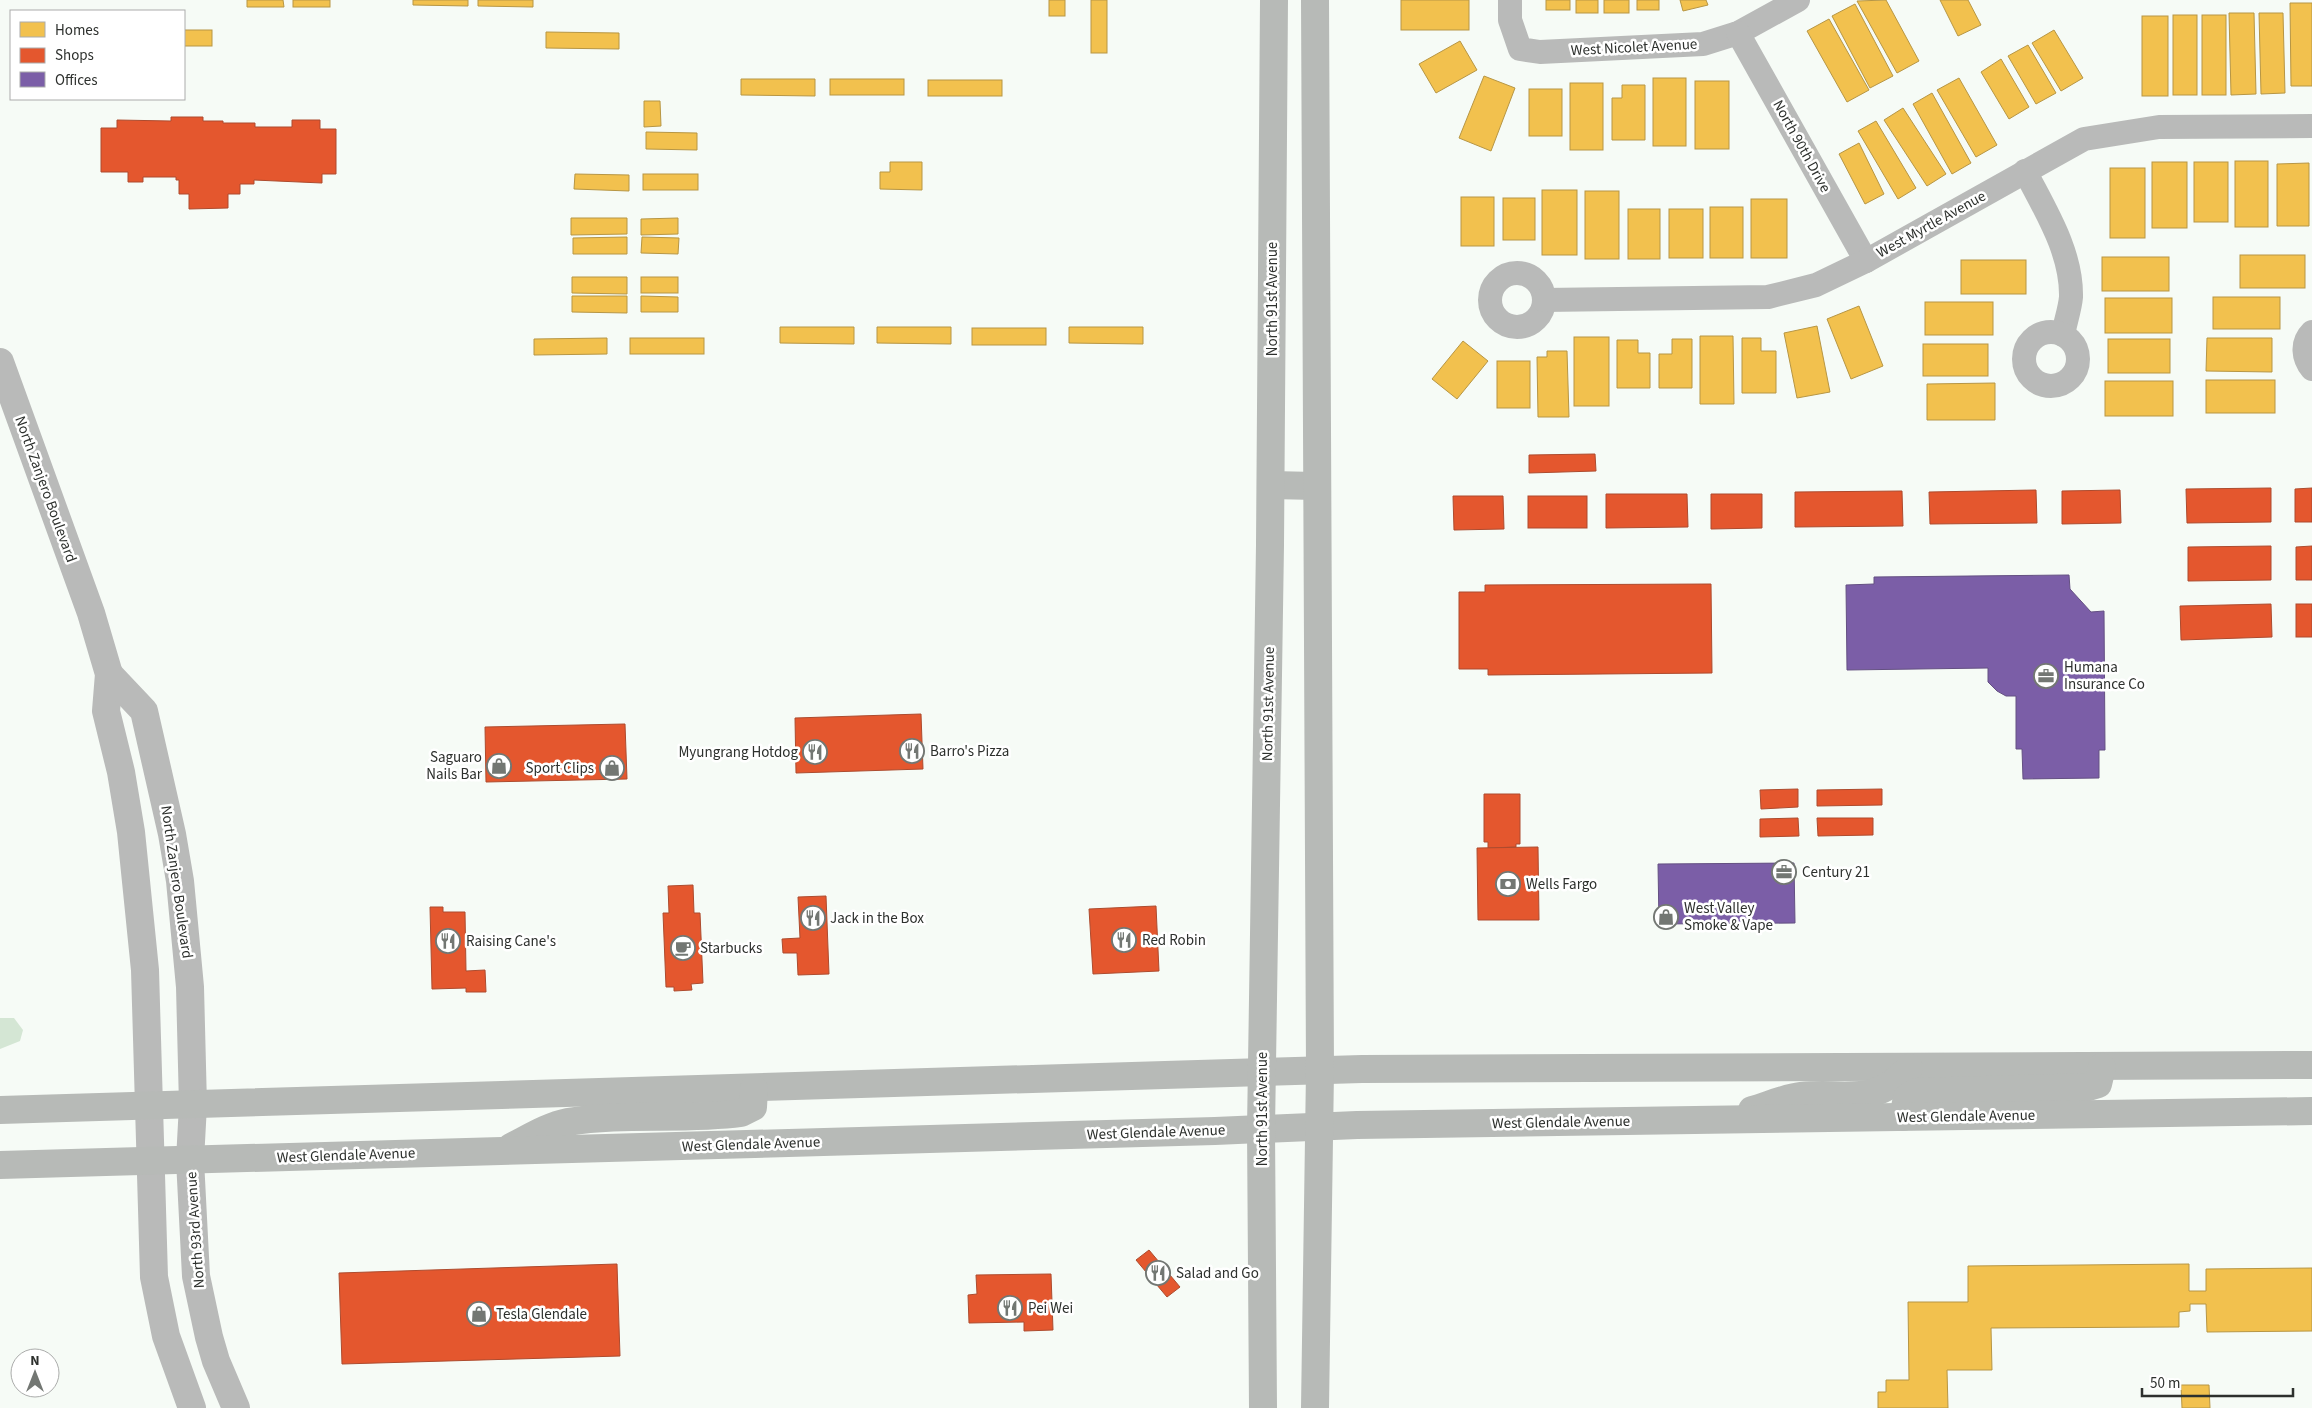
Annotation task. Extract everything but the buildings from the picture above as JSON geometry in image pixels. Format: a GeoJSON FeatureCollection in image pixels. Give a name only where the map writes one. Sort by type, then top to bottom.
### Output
{"type":"FeatureCollection","features":[{"type":"Feature","properties":{"kind":"main road","name":"North 91st Avenue"},"geometry":{"type":"LineString","coordinates":[[1263,1408],[1261,1129],[1271,485],[1274,0]]}},
{"type":"Feature","properties":{"kind":"main road"},"geometry":{"type":"LineString","coordinates":[[1315,0],[1320,1071],[1315,1408]]}},
{"type":"Feature","properties":{"kind":"main road"},"geometry":{"type":"LineString","coordinates":[[1271,485],[1316,486]]}},
{"type":"Feature","properties":{"kind":"main road"},"geometry":{"type":"LineString","coordinates":[[0,1110],[1320,1071],[2102,1068],[2312,1065]]}},
{"type":"Feature","properties":{"kind":"main road"},"geometry":{"type":"LineString","coordinates":[[1722,1120],[1799,1096],[1876,1093],[1892,1085],[1909,1068]]}},
{"type":"Feature","properties":{"kind":"main road"},"geometry":{"type":"LineString","coordinates":[[1903,1117],[1907,1098],[1917,1092],[2088,1087],[2098,1084],[2102,1068]]}},
{"type":"Feature","properties":{"kind":"main road"},"geometry":{"type":"LineString","coordinates":[[503,1151],[554,1126],[567,1123],[599,1118],[740,1113],[753,1107],[754,1089]]}},
{"type":"Feature","properties":{"kind":"main road","name":"West Glendale Avenue"},"geometry":{"type":"LineString","coordinates":[[0,1165],[1319,1126],[2312,1112]]}},
{"type":"Feature","properties":{"kind":"street","name":"West Nicolet Avenue"},"geometry":{"type":"LineString","coordinates":[[1510,0],[1510,20],[1520,49],[1540,52],[1703,44],[1738,33],[1798,0]]}},
{"type":"Feature","properties":{"kind":"street","name":"North 90th Drive"},"geometry":{"type":"LineString","coordinates":[[1738,33],[1866,261]]}},
{"type":"Feature","properties":{"kind":"street","name":"West Myrtle Avenue"},"geometry":{"type":"LineString","coordinates":[[1544,300],[1768,297],[1816,285],[1866,261],[2084,139],[2159,127],[2312,126]]}},
{"type":"Feature","properties":{"kind":"street"},"geometry":{"type":"LineString","coordinates":[[2025,171],[2053,226],[2069,269],[2070,298],[2063,335]]}},
{"type":"Feature","properties":{"kind":"street"},"geometry":{"type":"LineString","coordinates":[[2312,332],[2305,344],[2304,353],[2312,369]]}},
{"type":"Feature","properties":{"kind":"street","name":"North Zanjero Boulevard"},"geometry":{"type":"LineString","coordinates":[[0,362],[91,613],[109,674],[106,711],[121,772],[140,899],[145,970],[149,1106]]}},
{"type":"Feature","properties":{"kind":"street","name":"North Zanjero Boulevard"},"geometry":{"type":"LineString","coordinates":[[109,674],[144,711],[172,834],[189,969],[193,1105]]}},
{"type":"Feature","properties":{"kind":"street","name":"North 93rd Avenue"},"geometry":{"type":"LineString","coordinates":[[193,1105],[190,1160],[196,1276],[209,1337],[222,1377],[236,1408]]}},
{"type":"Feature","properties":{"kind":"street"},"geometry":{"type":"LineString","coordinates":[[149,1106],[154,1277],[166,1336],[192,1408]]}},
{"type":"Feature","properties":{"kind":"green space"},"geometry":{"type":"Polygon","coordinates":[[[0,1018],[14,1018],[23,1030],[20,1041],[0,1049],[0,1018]]]}},
{"type":"Feature","properties":{"kind":"place","name":"Humana Insurance Co"},"geometry":{"type":"Point","coordinates":[2046,676]}},
{"type":"Feature","properties":{"kind":"place","name":"Barro's Pizza"},"geometry":{"type":"Point","coordinates":[912,751]}},
{"type":"Feature","properties":{"kind":"place","name":"Myungrang Hotdog"},"geometry":{"type":"Point","coordinates":[815,752]}},
{"type":"Feature","properties":{"kind":"place","name":"Saguaro Nails Bar"},"geometry":{"type":"Point","coordinates":[499,766]}},
{"type":"Feature","properties":{"kind":"place","name":"Sport Clips"},"geometry":{"type":"Point","coordinates":[612,768]}},
{"type":"Feature","properties":{"kind":"place","name":"Century 21"},"geometry":{"type":"Point","coordinates":[1784,872]}},
{"type":"Feature","properties":{"kind":"place","name":"Wells Fargo"},"geometry":{"type":"Point","coordinates":[1508,884]}},
{"type":"Feature","properties":{"kind":"place","name":"West Valley Smoke & Vape"},"geometry":{"type":"Point","coordinates":[1666,917]}},
{"type":"Feature","properties":{"kind":"place","name":"Jack in the Box"},"geometry":{"type":"Point","coordinates":[813,918]}},
{"type":"Feature","properties":{"kind":"place","name":"Red Robin"},"geometry":{"type":"Point","coordinates":[1124,940]}},
{"type":"Feature","properties":{"kind":"place","name":"Raising Cane's"},"geometry":{"type":"Point","coordinates":[448,941]}},
{"type":"Feature","properties":{"kind":"place","name":"Starbucks"},"geometry":{"type":"Point","coordinates":[683,948]}},
{"type":"Feature","properties":{"kind":"place","name":"Salad and Go"},"geometry":{"type":"Point","coordinates":[1158,1273]}},
{"type":"Feature","properties":{"kind":"place","name":"Pei Wei"},"geometry":{"type":"Point","coordinates":[1010,1308]}},
{"type":"Feature","properties":{"kind":"place","name":"Tesla Glendale"},"geometry":{"type":"Point","coordinates":[479,1314]}}]}
